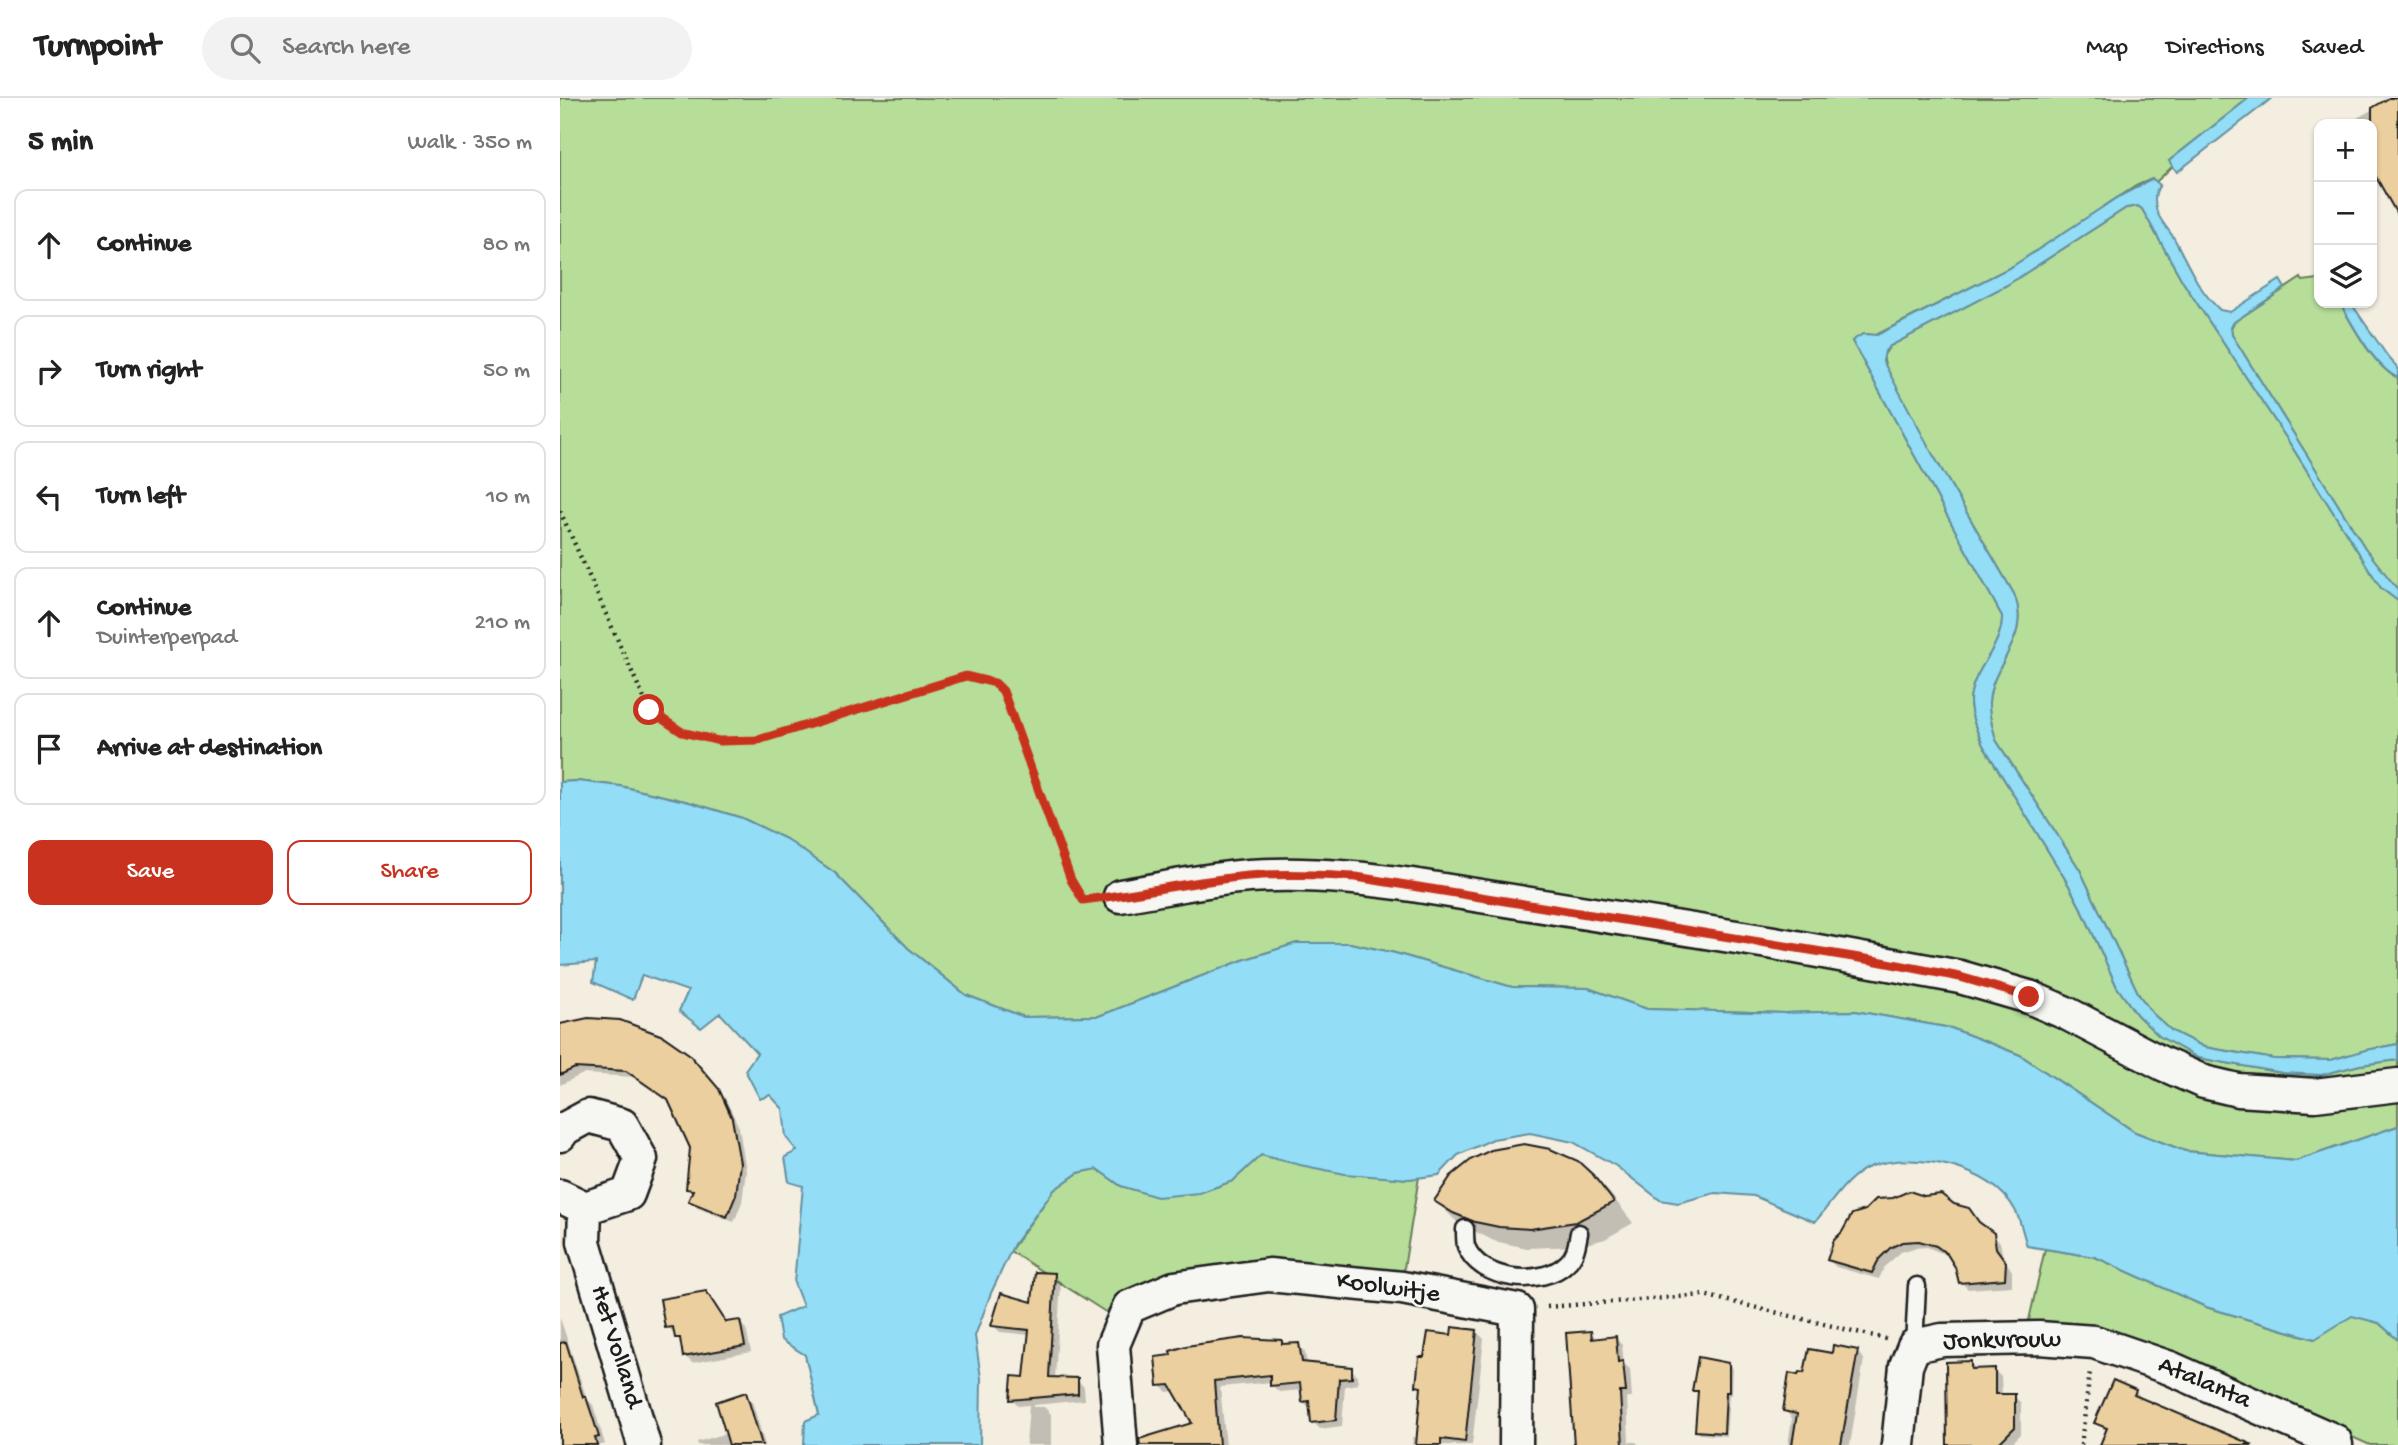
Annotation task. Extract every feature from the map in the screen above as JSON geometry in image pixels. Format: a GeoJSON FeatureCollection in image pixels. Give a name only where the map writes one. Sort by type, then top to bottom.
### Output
{"type":"FeatureCollection","features":[{"type":"Feature","properties":{"kind":"street"},"geometry":{"type":"LineString","coordinates":[[1120,896],[1249,876],[1298,874],[1356,877],[1412,885],[1774,943],[1960,977],[2029,997],[2066,1013],[2163,1064],[2204,1082],[2238,1090],[2315,1095],[2398,1085]]}},
{"type":"Feature","properties":{"kind":"street","name":"Het Volland"},"geometry":{"type":"LineString","coordinates":[[560,1135],[564,1129],[588,1115],[622,1125],[641,1159],[628,1194],[573,1202],[644,1445]]}},
{"type":"Feature","properties":{"kind":"street","name":"Koolwitje"},"geometry":{"type":"LineString","coordinates":[[1121,1445],[1113,1345],[1129,1307],[1174,1288],[1269,1275],[1402,1288],[1517,1310]]}},
{"type":"Feature","properties":{"kind":"street"},"geometry":{"type":"LineString","coordinates":[[1517,1310],[1517,1445]]}},
{"type":"Feature","properties":{"kind":"street","name":"Jonkvrouw"},"geometry":{"type":"LineString","coordinates":[[1898,1445],[1906,1366],[1914,1346],[1956,1340],[2039,1338],[2101,1344]]}},
{"type":"Feature","properties":{"kind":"street","name":"Atalanta"},"geometry":{"type":"LineString","coordinates":[[2101,1344],[2170,1368],[2335,1441],[2336,1445]]}},
{"type":"Feature","properties":{"kind":"lane"},"geometry":{"type":"LineString","coordinates":[[1465,1229],[1466,1246],[1476,1259],[1495,1272],[1520,1279],[1540,1277],[1566,1265],[1576,1251],[1579,1233]]}},
{"type":"Feature","properties":{"kind":"lane"},"geometry":{"type":"LineString","coordinates":[[1517,1310],[1520,1279]]}},
{"type":"Feature","properties":{"kind":"lane"},"geometry":{"type":"LineString","coordinates":[[1914,1346],[1917,1286]]}},
{"type":"Feature","properties":{"kind":"path"},"geometry":{"type":"LineString","coordinates":[[560,511],[649,710],[682,732],[719,741],[758,740],[966,676],[995,683],[1003,691],[1071,880],[1083,900],[1120,896]]}},
{"type":"Feature","properties":{"kind":"path"},"geometry":{"type":"LineString","coordinates":[[1517,1310],[1704,1295],[1914,1346]]}},
{"type":"Feature","properties":{"kind":"path"},"geometry":{"type":"LineString","coordinates":[[2081,1445],[2101,1344]]}},
{"type":"Feature","properties":{"kind":"green space"},"geometry":{"type":"Polygon","coordinates":[[[560,98],[2249,98],[2169,161],[2173,166],[2156,182],[2152,179],[2136,186],[2013,266],[1876,335],[1863,334],[1852,341],[2002,616],[1997,639],[1971,691],[1973,719],[1983,745],[2067,882],[2117,987],[2137,1015],[2159,1036],[2198,1058],[2283,1073],[2321,1075],[2360,1065],[2398,1060],[2398,1079],[2315,1088],[2239,1083],[2206,1075],[2165,1058],[2069,1006],[2031,990],[1961,971],[1776,935],[1413,878],[1322,870],[1262,870],[1202,875],[1119,890],[1125,902],[1249,883],[1355,883],[1840,961],[1971,988],[2026,1004],[2065,1020],[2170,1075],[2237,1097],[2297,1102],[2398,1092],[2398,1126],[2296,1161],[2185,1151],[2135,1132],[2020,1055],[1951,1028],[1855,1011],[1785,1013],[1647,1009],[1588,988],[1512,987],[1395,953],[1350,943],[1297,943],[1243,960],[1099,1016],[1024,1017],[966,995],[908,948],[835,873],[786,839],[742,818],[689,802],[620,786],[577,781],[560,782],[560,98]]]}},
{"type":"Feature","properties":{"kind":"green space"},"geometry":{"type":"Polygon","coordinates":[[[2138,206],[2183,282],[2381,588],[2398,601],[2398,1044],[2331,1060],[2274,1059],[2204,1047],[2172,1031],[2153,1014],[2139,995],[2080,870],[1996,740],[1989,702],[1997,674],[2015,638],[2018,610],[2014,594],[1887,372],[1883,356],[1890,346],[2007,285],[2126,208],[2138,206]]]}},
{"type":"Feature","properties":{"kind":"green space"},"geometry":{"type":"Polygon","coordinates":[[[2301,278],[2303,281],[2314,280],[2314,308],[2343,308],[2373,356],[2389,373],[2398,378],[2398,590],[2365,548],[2232,335],[2234,322],[2301,278]]]}},
{"type":"Feature","properties":{"kind":"green space"},"geometry":{"type":"Polygon","coordinates":[[[1261,1155],[1353,1173],[1409,1179],[1419,1177],[1402,1280],[1289,1267],[1115,1318],[1010,1251],[1054,1190],[1078,1173],[1097,1169],[1121,1186],[1199,1193],[1233,1181],[1261,1155]]]}},
{"type":"Feature","properties":{"kind":"green space"},"geometry":{"type":"Polygon","coordinates":[[[2045,1249],[2095,1257],[2206,1307],[2314,1339],[2352,1315],[2379,1323],[2398,1340],[2398,1445],[2370,1445],[2180,1360],[2027,1329],[2045,1249]]]}},
{"type":"Feature","properties":{"kind":"water"},"geometry":{"type":"Polygon","coordinates":[[[2249,98],[2272,98],[2177,172],[2169,161],[2249,98]]]}},
{"type":"Feature","properties":{"kind":"water"},"geometry":{"type":"Polygon","coordinates":[[[2153,179],[2160,185],[2155,198],[2159,216],[2200,286],[2220,310],[2230,312],[2280,280],[2285,288],[2234,322],[2231,327],[2232,335],[2365,548],[2398,590],[2398,601],[2381,588],[2183,282],[2138,206],[2126,208],[2007,285],[1890,346],[1885,351],[1883,361],[1932,453],[2014,594],[2018,610],[2015,638],[1997,674],[1989,702],[1996,740],[2080,870],[2139,995],[2153,1014],[2172,1031],[2204,1047],[2274,1059],[2331,1060],[2398,1044],[2398,1060],[2360,1065],[2321,1075],[2283,1073],[2198,1058],[2159,1036],[2137,1015],[2117,987],[2067,882],[1983,745],[1973,719],[1971,691],[1997,639],[2002,616],[1852,341],[1863,334],[1877,335],[2013,266],[2118,197],[2153,179]]]}},
{"type":"Feature","properties":{"kind":"water"},"geometry":{"type":"Polygon","coordinates":[[[2343,308],[2354,308],[2398,368],[2398,378],[2381,365],[2343,308]]]}},
{"type":"Feature","properties":{"kind":"water"},"geometry":{"type":"Polygon","coordinates":[[[577,781],[620,786],[689,802],[742,818],[786,839],[835,873],[908,948],[966,995],[1024,1017],[1099,1016],[1243,960],[1297,943],[1350,943],[1395,953],[1512,987],[1588,988],[1647,1009],[1785,1013],[1855,1011],[1951,1028],[2020,1055],[2135,1132],[2185,1151],[2296,1161],[2398,1126],[2398,1340],[2379,1323],[2352,1316],[2315,1339],[2206,1307],[2095,1257],[2027,1246],[2017,1214],[2004,1195],[1971,1173],[1951,1166],[1909,1160],[1872,1166],[1847,1183],[1815,1222],[1754,1196],[1715,1193],[1678,1203],[1660,1200],[1616,1166],[1573,1142],[1530,1133],[1493,1139],[1458,1155],[1439,1175],[1409,1179],[1345,1174],[1261,1155],[1233,1181],[1199,1193],[1157,1197],[1121,1186],[1097,1169],[1078,1173],[1054,1190],[1014,1244],[975,1336],[981,1378],[980,1445],[804,1445],[805,1421],[819,1415],[805,1355],[781,1340],[777,1317],[803,1306],[794,1283],[803,1186],[789,1182],[785,1157],[797,1151],[786,1137],[783,1109],[770,1095],[760,1099],[745,1070],[757,1053],[720,1013],[701,1028],[679,1011],[688,991],[642,975],[633,1000],[593,982],[596,962],[560,965],[560,782],[577,781]]]}},
{"type":"Feature","properties":{"kind":"building"},"geometry":{"type":"Polygon","coordinates":[[[2389,98],[2398,98],[2398,216],[2377,179],[2377,119],[2372,119],[2372,108],[2389,98]]]}},
{"type":"Feature","properties":{"kind":"building"},"geometry":{"type":"Polygon","coordinates":[[[588,1018],[620,1020],[663,1036],[689,1054],[719,1089],[732,1118],[740,1163],[736,1195],[727,1217],[688,1201],[693,1190],[686,1189],[690,1148],[668,1100],[626,1071],[575,1068],[560,1075],[560,1024],[588,1018]]]}},
{"type":"Feature","properties":{"kind":"building"},"geometry":{"type":"Polygon","coordinates":[[[1524,1144],[1550,1149],[1578,1161],[1614,1202],[1576,1222],[1530,1229],[1475,1222],[1434,1201],[1451,1176],[1472,1159],[1491,1150],[1524,1144]]]}},
{"type":"Feature","properties":{"kind":"building"},"geometry":{"type":"Polygon","coordinates":[[[1909,1191],[1924,1196],[1941,1194],[1954,1204],[1969,1208],[1979,1222],[1994,1233],[1996,1248],[2006,1262],[2005,1279],[1959,1283],[1955,1267],[1947,1254],[1936,1246],[1919,1241],[1902,1242],[1890,1248],[1879,1259],[1872,1273],[1827,1260],[1834,1240],[1852,1214],[1865,1210],[1876,1199],[1893,1198],[1909,1191]]]}},
{"type":"Feature","properties":{"kind":"building"},"geometry":{"type":"Polygon","coordinates":[[[1035,1272],[1055,1273],[1049,1377],[1078,1378],[1078,1394],[1010,1400],[1012,1376],[1024,1377],[1029,1330],[991,1326],[1001,1293],[1032,1302],[1035,1272]]]}},
{"type":"Feature","properties":{"kind":"building"},"geometry":{"type":"Polygon","coordinates":[[[706,1291],[726,1322],[740,1320],[745,1346],[683,1357],[680,1338],[675,1338],[673,1327],[665,1328],[660,1299],[706,1291]]]}},
{"type":"Feature","properties":{"kind":"building"},"geometry":{"type":"Polygon","coordinates":[[[1452,1327],[1477,1330],[1465,1442],[1441,1439],[1441,1445],[1416,1445],[1421,1387],[1416,1386],[1419,1357],[1424,1357],[1428,1332],[1451,1335],[1452,1327]]]}},
{"type":"Feature","properties":{"kind":"building"},"geometry":{"type":"Polygon","coordinates":[[[1591,1331],[1592,1339],[1616,1336],[1618,1362],[1623,1361],[1626,1392],[1620,1392],[1623,1445],[1574,1445],[1566,1333],[1591,1331]]]}},
{"type":"Feature","properties":{"kind":"building"},"geometry":{"type":"Polygon","coordinates":[[[1243,1338],[1282,1340],[1282,1344],[1299,1343],[1302,1362],[1352,1367],[1352,1378],[1339,1379],[1336,1420],[1311,1423],[1309,1401],[1302,1402],[1300,1383],[1270,1386],[1270,1375],[1214,1381],[1219,1445],[1140,1445],[1139,1439],[1192,1423],[1170,1385],[1158,1386],[1155,1357],[1171,1355],[1170,1351],[1186,1346],[1243,1338]]]}},
{"type":"Feature","properties":{"kind":"building"},"geometry":{"type":"Polygon","coordinates":[[[566,1342],[599,1437],[595,1438],[597,1445],[560,1445],[560,1343],[566,1342]]]}},
{"type":"Feature","properties":{"kind":"building"},"geometry":{"type":"Polygon","coordinates":[[[1833,1345],[1858,1350],[1841,1445],[1792,1445],[1797,1414],[1783,1411],[1789,1373],[1804,1373],[1809,1349],[1832,1353],[1833,1345]]]}},
{"type":"Feature","properties":{"kind":"building"},"geometry":{"type":"Polygon","coordinates":[[[1698,1357],[1729,1363],[1724,1433],[1695,1431],[1698,1391],[1692,1391],[1698,1357]]]}},
{"type":"Feature","properties":{"kind":"building"},"geometry":{"type":"Polygon","coordinates":[[[1971,1361],[1971,1369],[1995,1368],[1995,1394],[2015,1394],[2015,1427],[1997,1445],[1947,1445],[1946,1362],[1971,1361]]]}},
{"type":"Feature","properties":{"kind":"building"},"geometry":{"type":"Polygon","coordinates":[[[2113,1380],[2136,1390],[2134,1395],[2253,1445],[2100,1445],[2107,1428],[2094,1423],[2113,1380]]]}},
{"type":"Feature","properties":{"kind":"building"},"geometry":{"type":"Polygon","coordinates":[[[746,1392],[762,1445],[729,1445],[716,1402],[746,1392]]]}},
{"type":"Feature","properties":{"kind":"route"},"geometry":{"type":"LineString","coordinates":[[649,710],[682,732],[719,741],[758,740],[966,676],[995,683],[1003,691],[1071,880],[1083,900],[1249,876],[1298,874],[1356,877],[1872,960],[1960,977],[2029,997]]}}]}
